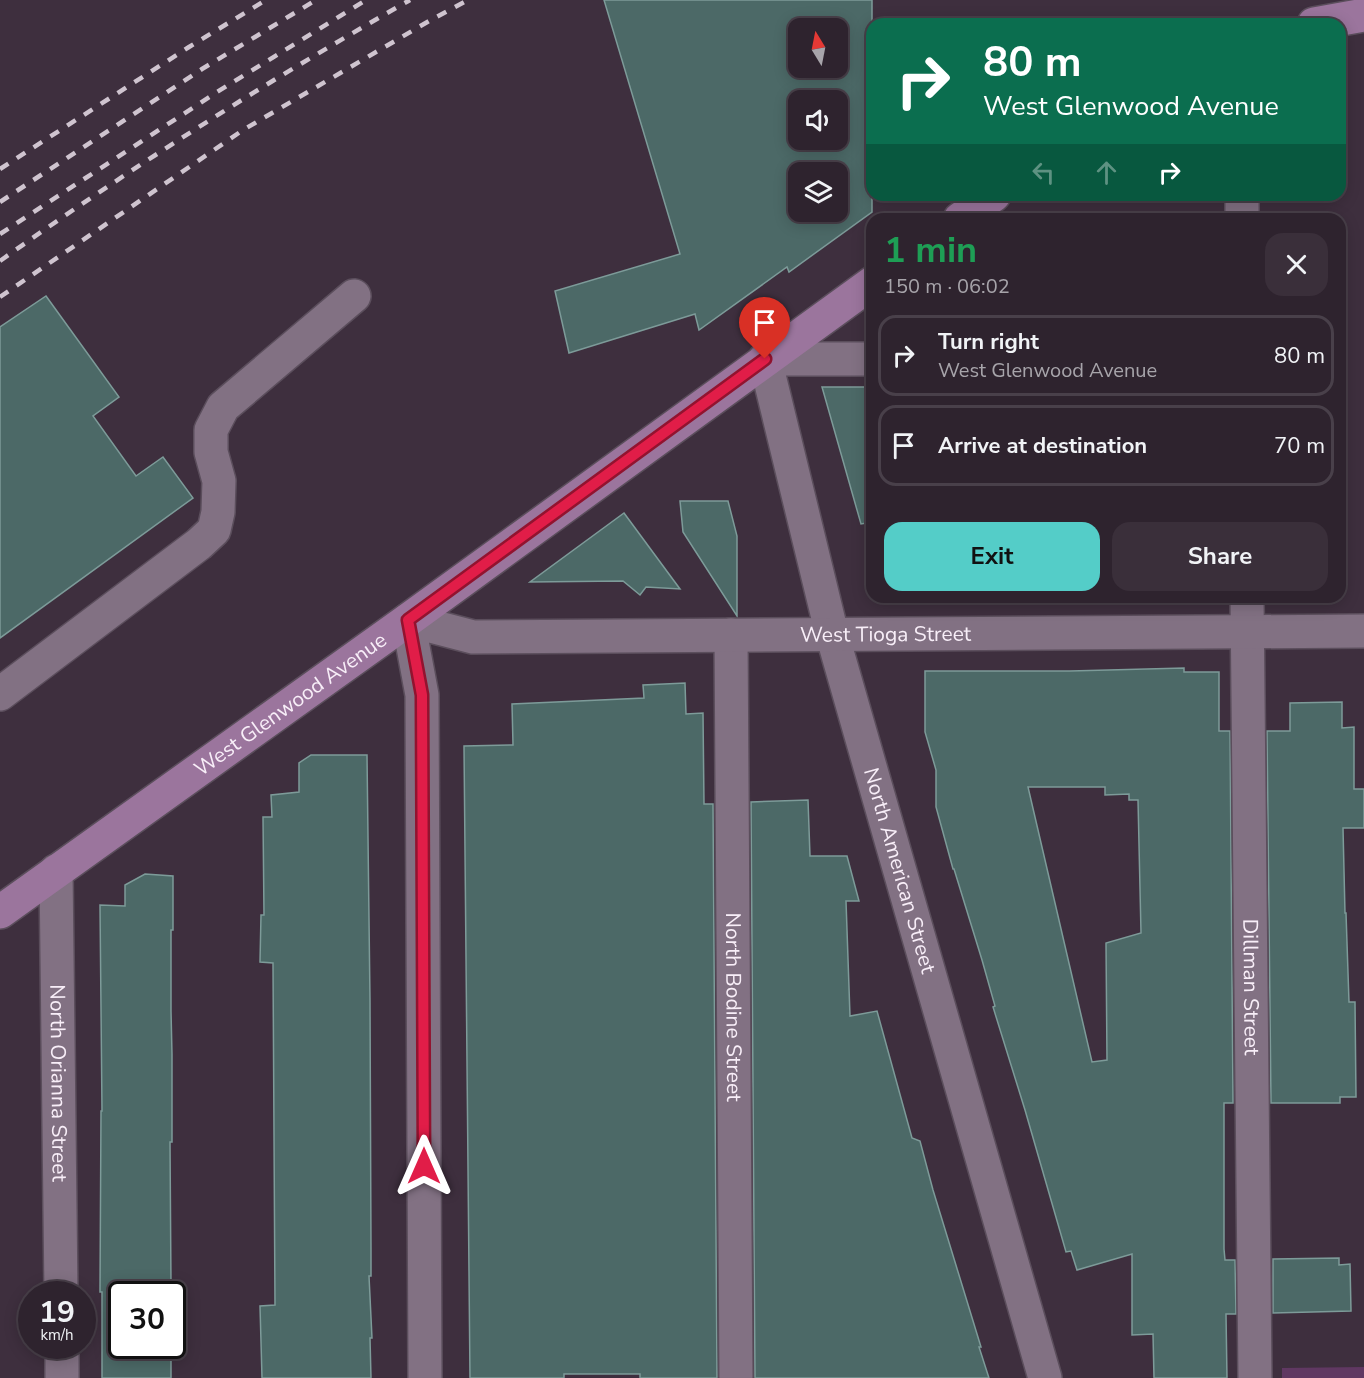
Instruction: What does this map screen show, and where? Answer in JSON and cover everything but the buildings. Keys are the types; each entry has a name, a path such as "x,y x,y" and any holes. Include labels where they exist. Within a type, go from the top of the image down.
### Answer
{"main road":[{"path":"1346,18 1364,15"},
{"path":"968,213 986,201"},
{"name":"West Glenwood Avenue","path":"0,912 408,620 866,287"}],"street":[{"path":"0,694 199,544 214,530 218,512 219,481 211,452 211,430 223,407 354,296"},
{"path":"765,359 866,359"},
{"name":"North American Street","path":"765,359 832,634 1045,1378"},
{"name":"Dillman Street","path":"1247,603 1255,1378"},
{"path":"408,620 422,695 425,1378"},
{"name":"West Tioga Street","path":"408,620 473,637 1364,631"},
{"name":"North Bodine Street","path":"731,636 736,1378"},
{"name":"North Orianna Street","path":"56,871 61,1281"},
{"path":"62,1359 62,1378"}],"shaded area":[{"path":"1364,1367 1364,1378 1282,1378 1282,1368"}],"railway":[{"path":"0,169 266,0"},
{"path":"0,202 202,69 316,0"},
{"path":"0,234 217,92 366,0"},
{"path":"0,261 202,125 305,61 410,0"},
{"path":"0,297 243,130 468,0"}],"route":[{"path":"424,1166 422,695 408,620 765,359"}]}
